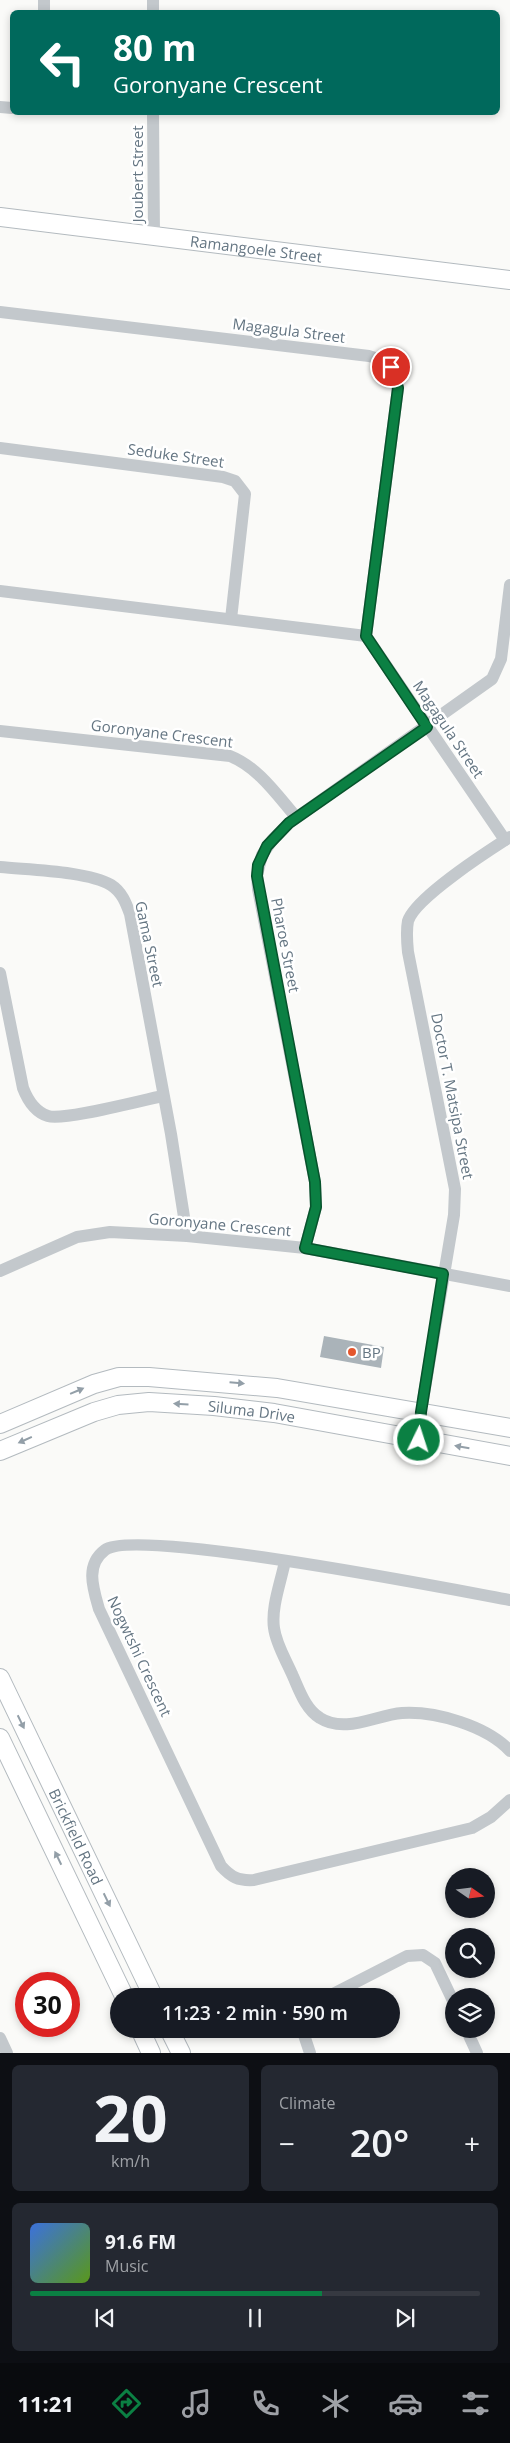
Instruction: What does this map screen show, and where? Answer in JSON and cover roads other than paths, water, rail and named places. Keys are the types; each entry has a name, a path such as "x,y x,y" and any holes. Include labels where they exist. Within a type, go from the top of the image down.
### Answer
{"street":[{"name":"Joubert Street","path":"153,115 154,235"},
{"name":"Ramangoele Street","path":"0,217 510,280"},
{"name":"Magagula Street","path":"0,312 369,356 386,362 395,373 398,388 366,636 427,727 508,838"},
{"name":"Seduke Street","path":"0,448 223,477 235,481 245,494 231,619"},
{"name":"Pharoe Street","path":"305,1248 316,1207 315,1182 257,876 258,865 267,846 296,817 486,684 494,675 501,659 510,585"},
{"path":"0,591 366,636"},
{"name":"Goronyane Crescent","path":"0,731 230,756 244,763 257,773 296,817"},
{"name":"Doctor T. Matsipa Street","path":"419,1440 421,1412 454,1216 455,1189 410,963 407,931 412,913 420,904 437,889 508,838"},
{"name":"Gama Street","path":"0,867 91,877 112,885 120,892 130,914 187,1236"},
{"path":"0,973 23,1088 27,1098 41,1112 60,1118 163,1096"},
{"name":"Goronyane Crescent","path":"0,1271 86,1234 110,1232 187,1236 305,1248 510,1286"},
{"name":"Siluma Drive","path":"0,1424 94,1384 119,1377 139,1377 244,1384 510,1428"},
{"name":"Siluma Drive","path":"0,1451 94,1412 118,1405 149,1402 240,1408 510,1456"},
{"name":"Nogwtshi Crescent","path":"510,1600 286,1561 200,1549 130,1544 116,1545 106,1549 96,1558 91,1580 99,1609 221,1866 228,1874 242,1880 254,1880 472,1828 491,1818 510,1800"},
{"path":"286,1561 276,1605 274,1628 305,1701 320,1718 340,1724 403,1713 429,1716 471,1725 489,1734 510,1751"},
{"name":"Brickfield Road","path":"0,1678 149,1988"},
{"name":"Brickfield Road","path":"0,1738 120,1988"},
{"path":"345,1988 407,1956 423,1955 435,1964 447,1988"},
{"path":"0,2038 7,2053"},
{"path":"144,2038 151,2053"},
{"path":"173,2038 180,2053"},
{"path":"305,2038 310,2053"},
{"path":"470,2038 477,2053"}],"place":[{"name":"BP","path":"352,1352"}]}
